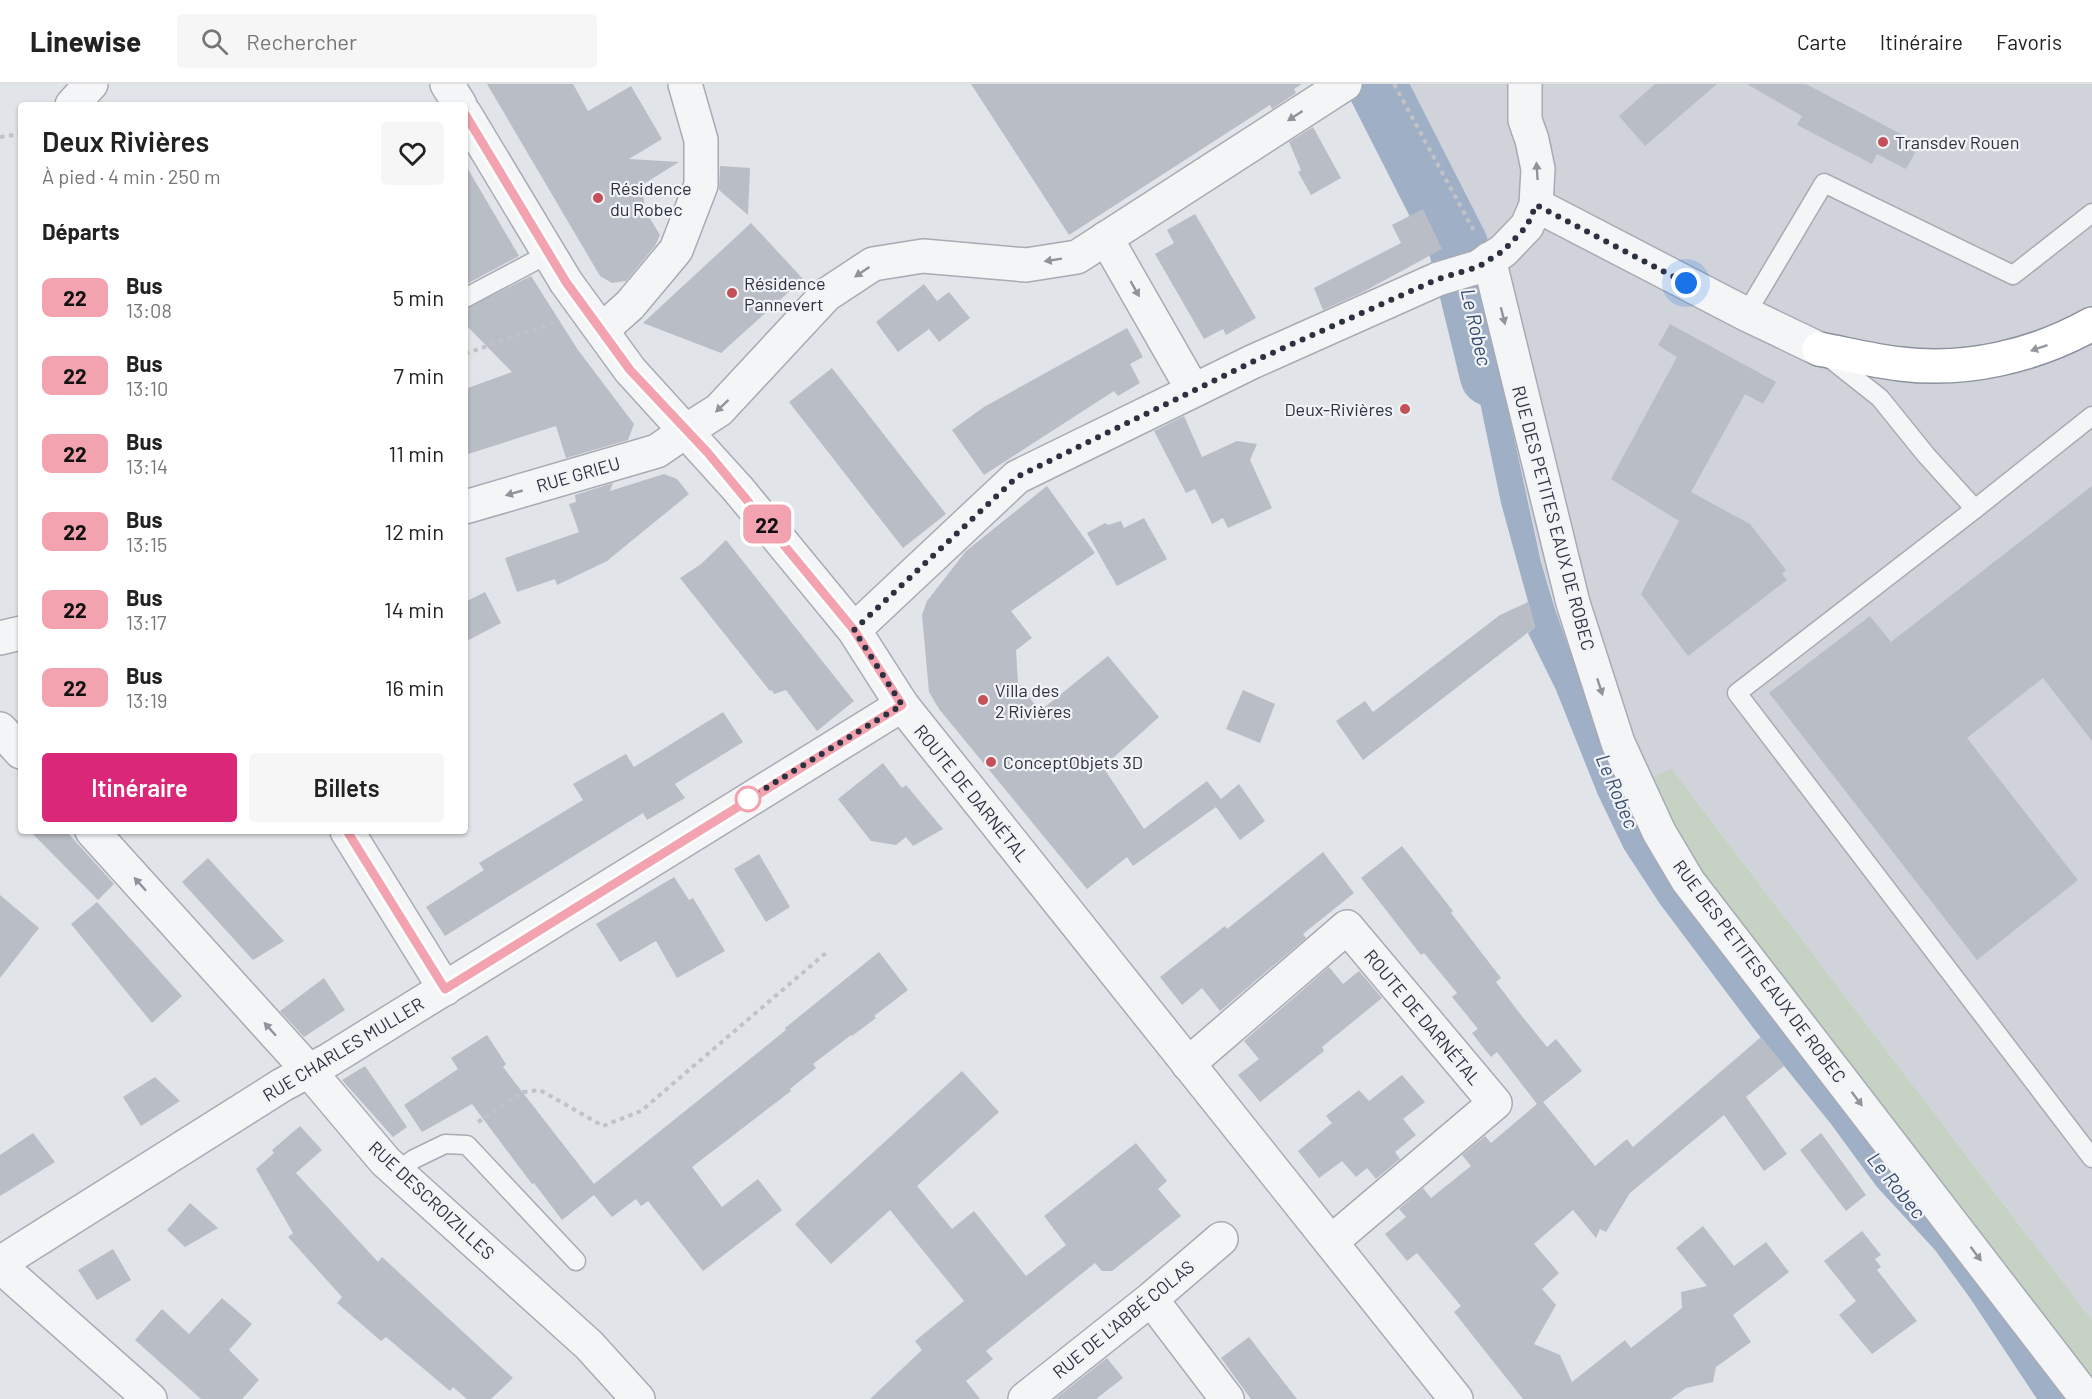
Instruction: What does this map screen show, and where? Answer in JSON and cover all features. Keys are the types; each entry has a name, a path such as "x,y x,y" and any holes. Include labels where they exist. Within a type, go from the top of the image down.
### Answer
{"highway":[{"path":"1819,349 1901,364 1944,366 1983,362 2025,352 2065,339 2092,324"}],"street":[{"path":"75,102 91,84"},
{"path":"447,84 458,102"},
{"path":"594,320 630,305 676,250 701,185 701,140 685,84"},
{"name":"RUE GRIEU","path":"468,506 657,451 720,410 826,295 873,264 923,256 1026,265 1077,256 1345,84"},
{"path":"854,630 1017,477 1193,390 1447,277 1484,263 1503,251 1527,226 1536,205 1538,170 1525,120 1506,84"},
{"path":"1525,84 1525,120"},
{"name":"ROUTE DE DARNÉTAL","path":"468,119 548,254 630,370 738,489 854,630 902,705 1456,1399"},
{"path":"1536,205 1746,314 1819,349"},
{"path":"1106,238 1193,390"},
{"name":"RUE DES PETITES EAUX DE ROBEC","path":"1484,263 1573,603 1618,743 1659,832 1688,881 2087,1399"},
{"path":"0,638 18,634"},
{"name":"RUE CHARLES MULLER","path":"0,1264 282,1085 310,1072 902,705"},
{"path":"0,729 18,749"},
{"name":"RUE DESCROIZILLES","path":"95,834 310,1072 396,1172 589,1345 638,1399"},
{"path":"349,834 445,989"},
{"name":"ROUTE DE DARNÉTAL","path":"1188,1064 1347,927 1495,1103 1331,1242"},
{"name":"RUE DE L'ABBÉ COLAS","path":"1025,1399 1151,1299 1221,1239"},
{"path":"0,1264 150,1399"},
{"path":"1151,1299 1227,1399"}],"lane":[{"path":"1746,314 1824,183 2013,275 2092,213"},
{"path":"468,296 548,254"},
{"path":"1819,349 1880,398 1926,455 1976,509"},
{"path":"2092,416 1976,509 1737,693 2092,1158"},
{"path":"396,1172 414,1159 445,1144 467,1145 576,1261"}],"path":[{"path":"1394,84 1484,263"},
{"path":"0,137 18,134"},
{"path":"468,353 594,320"},
{"path":"445,1144 523,1092 540,1090 603,1125 641,1111 827,952"}],"shaded area":[{"path":"1399,84 2092,84 2092,1320 1673,770 1621,791 1569,650 1543,567 1482,290"}],"green space":[{"path":"1672,769 2092,1320 2092,1399 2064,1399 2036,1355 1832,1088 1772,1017 1665,871 1641,832 1621,791"}],"water":[{"path":"1482,290 1541,562 1555,609 1615,778 1641,832 1665,871 1772,1017 1832,1088 2036,1355 2064,1399 2037,1399 1935,1250 1877,1187 1831,1124 1754,1029 1660,904 1624,849 1598,795 1556,690 1528,633 1535,627 1501,503 1459,302"}],"building":[{"path":"487,84 573,84 588,111 631,86 662,139 629,159 679,162 642,185 645,210 660,235 655,246 626,281 612,283 600,276"},
{"path":"971,84 1302,84 1294,89 1296,93 1272,109 1270,105 1069,235"},
{"path":"1655,84 1717,84 1645,146 1619,116"},
{"path":"1747,84 1806,84 1920,144 1906,169 1877,154 1872,164 1797,125 1802,116"},
{"path":"1313,127 1341,178 1311,195 1298,172 1301,170 1289,142"},
{"path":"720,166 750,168 748,215 719,190"},
{"path":"468,169 519,256 468,283"},
{"path":"1423,209 1442,249 1363,292 1323,310 1314,288 1401,243 1392,225"},
{"path":"1195,214 1256,318 1226,335 1223,329 1204,339 1155,254 1174,243 1167,230"},
{"name":"Résidence Pannevert","path":"751,223 803,279 721,353 643,323"},
{"path":"531,276 578,350 634,424 628,440 566,458 556,426 468,454 468,388 512,372 468,327 468,308"},
{"path":"924,284 937,301 949,292 970,318 939,342 929,329 898,352 876,322"},
{"path":"1670,324 1776,382 1763,404 1745,394 1691,492 1750,524 1786,570 1782,574 1787,580 1688,656 1641,594 1679,521 1611,479 1677,357 1658,345"},
{"path":"1127,328 1143,357 1130,364 1140,383 1118,396 1114,391 984,475 952,430 984,407"},
{"path":"832,368 946,514 903,548 789,402"},
{"path":"1184,416 1202,457 1237,441 1257,444 1250,460 1272,508 1228,528 1223,518 1212,524 1195,489 1186,493 1154,431"},
{"path":"664,474 677,479 689,494 607,561 557,585 555,579 517,592 505,558 579,532 569,504 576,502 575,495 613,483 610,491"},
{"name":"Villa des 2 Rivières","path":"1047,486 1095,553 1011,611 1032,638 1016,650 1018,683 1040,711 1108,656 1159,717 1103,767 1144,829 1207,781 1221,799 1239,784 1265,821 1240,840 1216,807 1133,866 1127,857 1087,889 939,709 929,692 922,615 927,601 966,551"},
{"path":"2092,486 2092,741 2043,678 1967,738 2078,880 1977,960 1769,693 1870,616 1891,642"},
{"path":"1144,518 1167,559 1117,586 1087,533 1105,523 1108,525 1121,521 1124,528"},
{"path":"726,540 854,701 817,731 786,690 774,694 772,690 770,691 680,578 701,564"},
{"path":"485,592 501,623 468,640 468,600"},
{"path":"1528,602 1535,627 1363,760 1336,721 1365,701 1373,712 1500,615"},
{"path":"1243,690 1275,704 1260,743 1226,729"},
{"path":"723,712 743,742 675,784 685,798 647,820 643,813 445,936 426,907 484,870 479,863 583,800 573,784 626,754 634,767"},
{"path":"883,763 902,788 906,785 943,829 913,846 906,837 896,845 871,841 838,799"},
{"path":"33,834 69,834 114,884 98,900"},
{"path":"1402,846 1453,911 1451,913 1501,978 1496,982 1521,1015 1547,1047 1556,1039 1582,1071 1543,1102 1595,1166 1627,1139 1633,1147 1761,1037 1784,1066 1746,1097 1787,1154 1764,1171 1724,1115 1630,1193 1606,1232 1600,1229 1596,1238 1573,1210 1534,1244 1559,1273 1542,1289 1556,1305 1534,1344 1560,1355 1572,1382 1625,1340 1631,1348 1682,1308 1681,1292 1707,1286 1676,1248 1703,1226 1734,1266 1766,1242 1789,1272 1733,1315 1751,1342 1716,1367 1713,1382 1686,1388 1671,1399 1523,1399 1454,1312 1461,1306 1417,1253 1407,1261 1385,1234 1406,1217 1399,1209 1423,1188 1431,1198 1471,1166 1462,1155 1485,1136 1491,1143 1537,1104 1497,1052 1491,1057 1482,1046 1472,1033 1478,1029 1452,997 1457,993 1424,953 1421,955 1361,878"},
{"path":"1323,852 1354,893 1303,934 1306,938 1220,1011 1202,988 1182,1005 1160,977 1225,926 1227,929"},
{"path":"759,854 790,907 766,922 734,869"},
{"path":"208,858 284,941 253,960 182,882"},
{"path":"674,877 689,900 693,898 725,951 677,978 656,941 620,962 596,924"},
{"path":"0,895 39,928 0,978"},
{"path":"97,902 182,996 152,1023 71,924"},
{"path":"879,952 908,990 874,1016 876,1018 813,1064 816,1068 790,1089 791,1091 692,1167 722,1207 758,1179 782,1210 703,1271 648,1201 641,1206 636,1199 612,1217 594,1195 562,1220 472,1104 422,1132 404,1105 458,1069 451,1058 487,1035 506,1064 503,1067 594,1184"},
{"path":"1329,967 1343,984 1359,971 1382,998 1322,1047 1324,1051 1260,1102 1238,1075 1259,1059 1244,1041"},
{"path":"324,978 345,1010 304,1037 280,1011"},
{"path":"365,1066 407,1127 393,1137 342,1080"},
{"path":"962,1071 999,1112 917,1186 952,1229 974,1211 1026,1276 1066,1245 1044,1216 1136,1143 1167,1181 1158,1189 1181,1216 1112,1271 1102,1271 1095,1263 986,1351 993,1359 966,1381 980,1399 870,1399 922,1350 915,1341 964,1301 890,1210 831,1264 795,1224"},
{"path":"1402,1075 1425,1102 1403,1119 1416,1135 1395,1152 1400,1159 1376,1179 1367,1168 1356,1177 1342,1161 1319,1178 1298,1151 1332,1123 1326,1116 1359,1090 1369,1101"},
{"path":"155,1077 180,1101 141,1126 123,1097"},
{"path":"300,1126 322,1150 296,1173 378,1262 382,1257 513,1378 491,1399 467,1399 453,1387 450,1391 386,1337 381,1341 337,1303 342,1297 288,1237 293,1233 256,1169 274,1153 272,1150"},
{"path":"33,1133 55,1162 0,1196 0,1155"},
{"path":"1821,1133 1866,1195 1846,1211 1800,1150"},
{"path":"190,1203 218,1228 185,1247 167,1230"},
{"path":"1862,1231 1881,1255 1875,1259 1881,1267 1877,1270 1917,1321 1872,1354 1839,1315 1856,1301 1824,1261"},
{"path":"113,1249 131,1280 97,1300 78,1270"},
{"path":"222,1298 252,1324 229,1350 259,1380 242,1399 201,1399 135,1340 162,1309 189,1334"},
{"path":"1249,1337 1297,1399 1251,1399 1221,1358"},
{"path":"1107,1358 1123,1378 1096,1399 1055,1399"}],"waterway":[{"name":"Le Robec","path":"1376,84 1458,245 1490,376"}],"bus line":[{"name":"22","path":"349,834 445,989 902,705 854,630 708,453 630,370 566,282 468,119"}],"place":[{"name":"Transdev Rouen","path":"1883,142"},
{"name":"Résidence du Robec","path":"598,198"},
{"name":"Résidence Pannevert","path":"732,293"},
{"name":"Deux-Rivières","path":"1405,409"},
{"name":"Villa des 2 Rivières","path":"983,700"},
{"name":"ConceptObjets 3D","path":"991,762"}],"route":[{"path":"748,799 902,705 854,630 1017,477 1252,362 1438,279 1478,267 1503,251 1527,226 1536,205 1686,283"}]}
